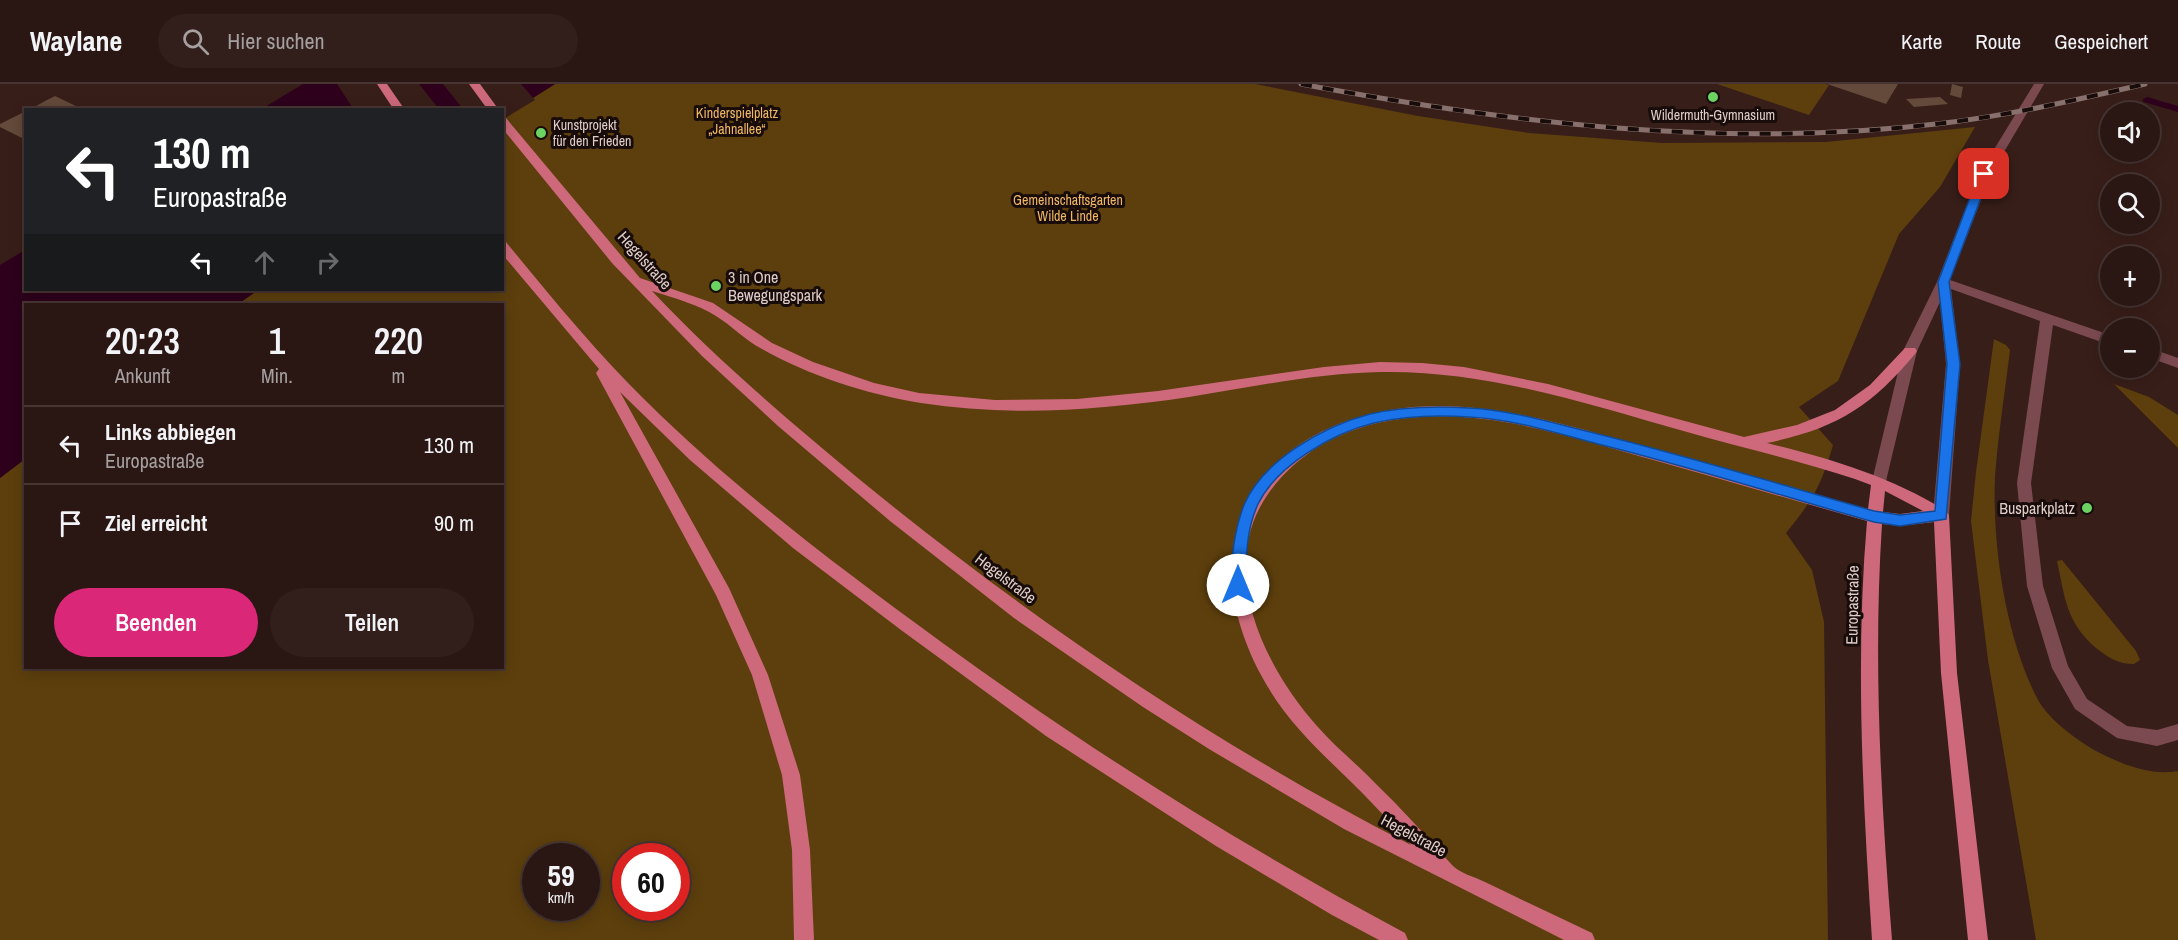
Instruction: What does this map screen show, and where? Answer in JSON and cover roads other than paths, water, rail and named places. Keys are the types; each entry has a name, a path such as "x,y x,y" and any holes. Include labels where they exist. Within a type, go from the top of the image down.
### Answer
{"main road":[{"path":"382,84 399,108"},
{"path":"474,84 492,108"},
{"name":"Hegelstraße","path":"504,122 635,280 763,405 882,507 997,596 1123,685 1257,770 1351,824 1452,877 1585,940"},
{"path":"504,247 591,352 662,426 774,523 854,588 1053,731 1304,890 1398,940"},
{"path":"635,280 716,310 764,345 798,361 873,387 939,400 1006,405 1067,405 1158,396 1318,371 1415,367 1469,373 1527,385 1743,442 1879,481 1902,490 1941,515"},
{"path":"1743,442 1816,426 1844,412 1868,397 1911,351"},
{"path":"591,352 723,593 760,675 791,775 801,850 804,940"},
{"path":"1452,877 1349,768 1319,741 1266,671 1243,620 1238,573 1243,528 1251,504 1264,483 1286,462 1316,441 1370,419 1398,414 1470,412 1531,422 1580,434 1874,517 1900,520 1941,515"},
{"name":"Europastraße","path":"1879,481 1874,517 1871,614 1872,775 1882,940"},
{"name":"Europastraße","path":"1941,515 1949,673 1978,940"}],"street":[{"name":"Europastraße","path":"1879,481 1911,351 1943,282 1984,174 2039,84"},
{"name":"Europastraße","path":"1941,515 1953,364 1943,282"},
{"path":"1943,282 2100,337"},
{"path":"2047,318 2024,483 2035,586 2060,668 2082,704 2123,733 2157,738 2178,732"},
{"path":"2160,357 2178,363"}],"waterway":[{"path":"2147,100 2178,109"}],"railway":[{"path":"1301,84 1458,110 1538,120 1697,133 1776,134 1856,131 1963,121 2041,107 2145,84"}],"place":[{"name":"Wildermuth-Gymnasium","path":"1713,97"},
{"name":"Kunstprojekt für den Frieden","path":"541,133"},
{"name":"3 in One Bewegungspark","path":"716,286"},
{"name":"Busparkplatz","path":"2087,508"}],"park label":[{"name":"Kinderspielplatz „Jahnallee“","path":"737,122"},
{"name":"Gemeinschaftsgarten Wilde Linde","path":"1068,208"}]}
